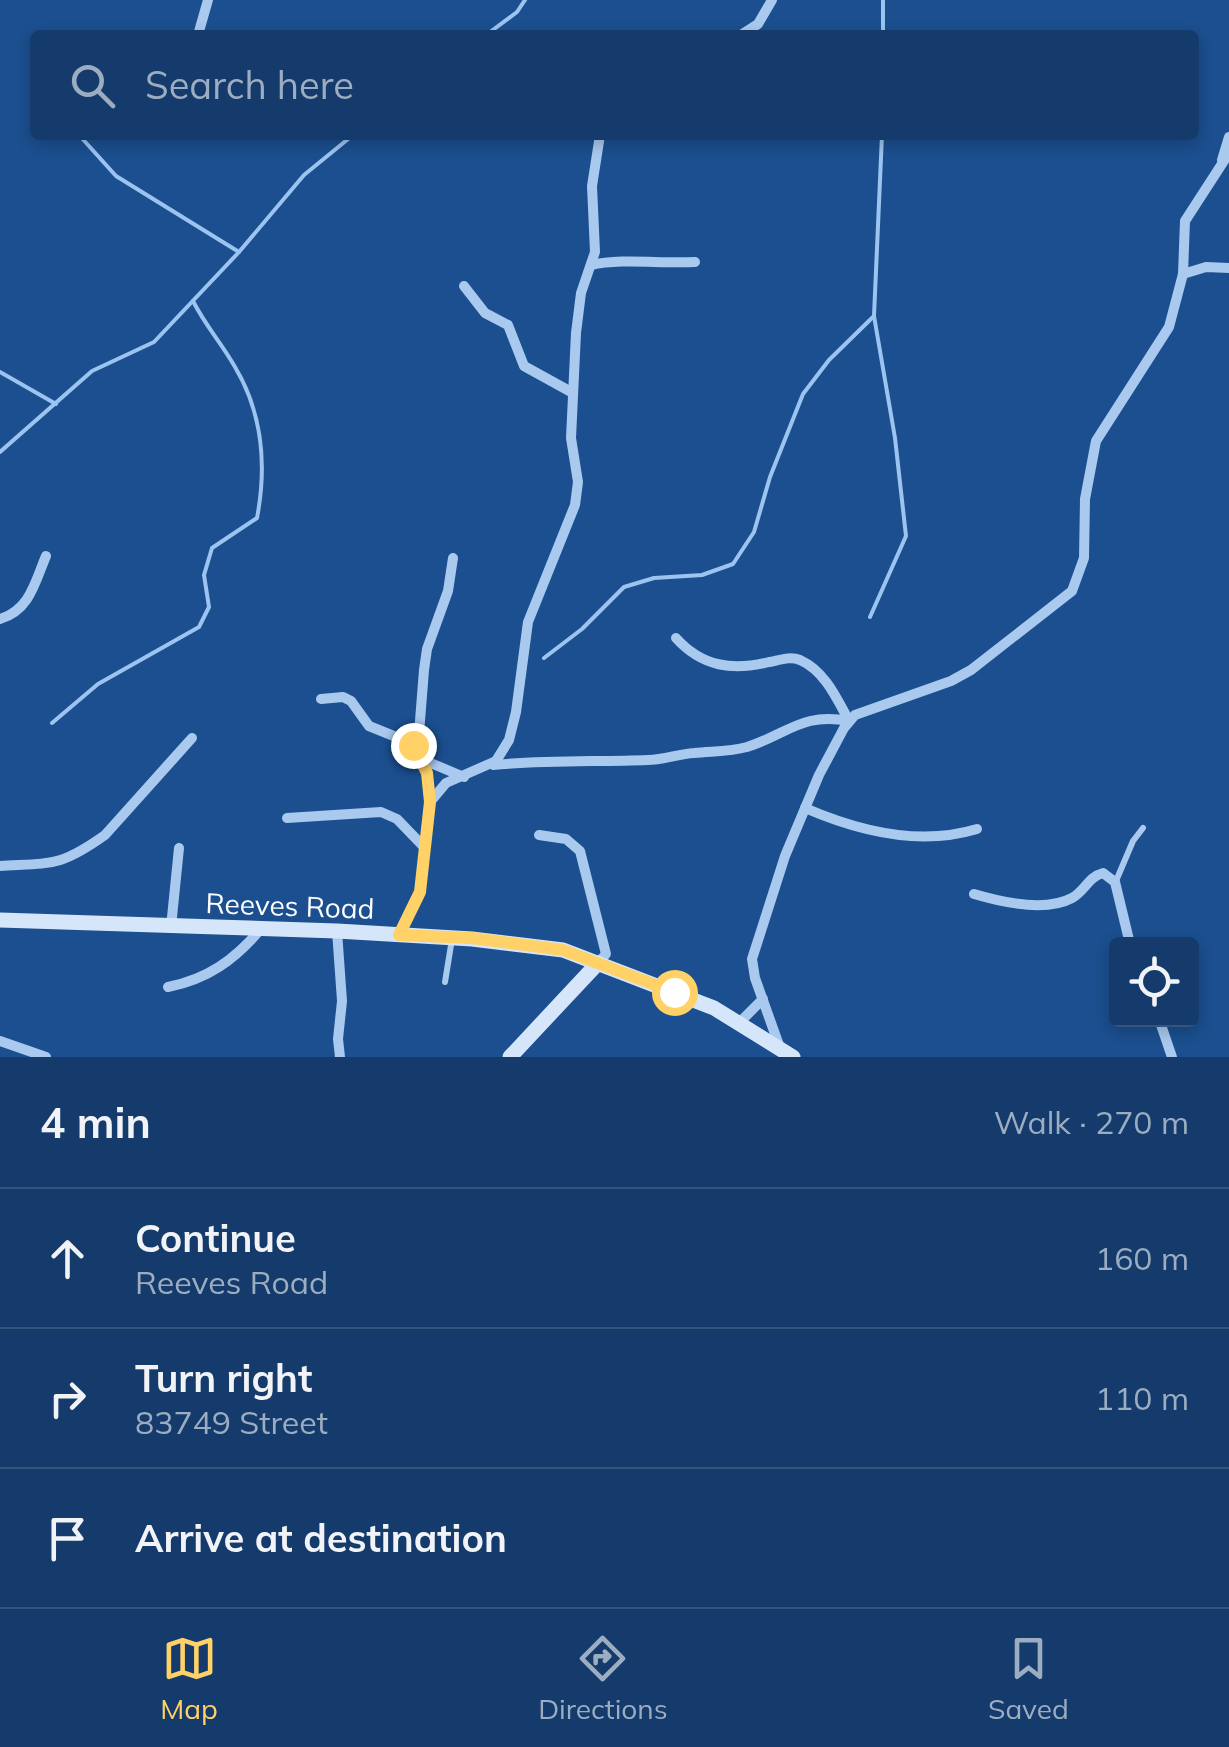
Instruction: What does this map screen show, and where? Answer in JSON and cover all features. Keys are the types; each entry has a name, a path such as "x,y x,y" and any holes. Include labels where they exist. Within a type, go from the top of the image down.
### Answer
{"street":[{"path":"199,30 208,0"},
{"path":"749,30 758,24 772,0"},
{"path":"1220,165 1229,137"},
{"path":"489,766 503,752 514,729 528,622 578,493 572,438 578,306 596,240 592,186 599,140"},
{"path":"787,1053 752,967 755,944 805,808 849,720 864,710 951,681 971,670 1072,592 1084,558 1085,499 1096,441 1162,339 1176,310 1183,274 1185,221 1229,153"},
{"path":"591,264 695,262"},
{"path":"1183,274 1206,266 1228,268"},
{"path":"464,286 484,313 512,331 524,366 573,393"},
{"path":"0,619 11,616 24,604 46,556"},
{"path":"399,935 420,892 430,802 420,755 426,654 445,603 453,558"},
{"path":"676,638 696,657 724,666 739,668 788,658 803,661 834,692 849,720"},
{"path":"322,699 343,697 351,701 370,726 406,741 420,755 465,777"},
{"path":"430,802 446,784 489,766 650,760 718,753 751,746 816,718 849,720"},
{"path":"0,866 64,861 95,842 192,738"},
{"path":"805,808 854,828 928,836 951,836 978,829"},
{"path":"287,818 381,812 397,819 424,847"},
{"path":"510,1057 602,958 580,851 566,839 539,835"},
{"path":"171,926 179,848"},
{"path":"974,894 1047,905 1074,898 1100,873 1115,882 1128,937"},
{"name":"Reeves Road","path":"0,920 337,931 546,947 602,958 714,1008 787,1053"},
{"path":"168,987 226,964 260,930"},
{"path":"337,931 342,982 340,1057"},
{"path":"740,1022 763,999"},
{"path":"1161,1027 1172,1057"},
{"path":"0,1041 46,1057"}],"lane":[{"path":"1115,882 1142,828"},
{"path":"445,982 452,938"}],"waterway":[{"path":"493,30 517,12 525,0"},
{"path":"883,0 883,30"},
{"path":"84,140 116,176 239,252"},
{"path":"0,452 92,371 154,342 239,252 304,175 347,140"},
{"path":"870,617 906,536 895,438 874,316 882,140"},
{"path":"52,723 98,684 199,627 209,607 204,575 212,548 257,518 262,459 252,403 235,367 193,301"},
{"path":"544,658 582,629 624,587 654,578 702,575 733,564 754,532 770,477 803,394 829,360 874,316"},
{"path":"0,372 56,404"}],"route":[{"path":"413,745 427,773 430,802 420,892 399,935 472,938 563,950 674,992"}]}
